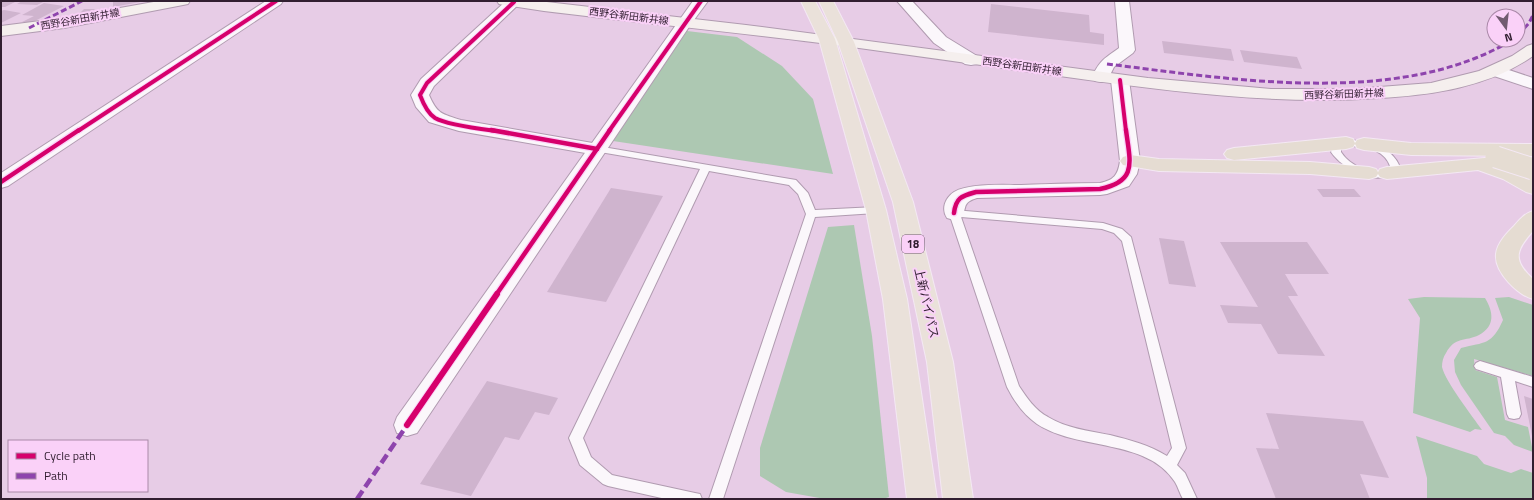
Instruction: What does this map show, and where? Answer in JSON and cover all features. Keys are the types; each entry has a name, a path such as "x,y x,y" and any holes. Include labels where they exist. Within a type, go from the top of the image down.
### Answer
{"highway":[{"name":"上新バイパス","path":"808,1 836,40 903,202 922,278 940,362 958,499"},
{"name":"上新バイパス","path":"826,1 876,210 895,299 922,499"},
{"path":"1129,156 1192,158 1355,144 1496,157 1533,169"},
{"path":"1411,149 1533,150"},
{"path":"1129,156 1159,165 1310,168 1378,173 1533,160"},
{"path":"1447,167 1484,167 1500,170 1514,176 1533,188"},
{"path":"1533,218 1508,248 1506,260 1522,283 1533,291"}],"main road":[{"name":"西野谷新田新井線","path":"5,32 64,23 183,1"},
{"name":"西野谷新田新井線","path":"509,2 836,40 1120,80 1263,94 1342,96 1400,92 1439,86 1497,71 1533,50"}],"street":[{"path":"1,182 276,1"},
{"path":"407,425 701,1"},
{"path":"904,1 940,40 971,60"},
{"path":"1101,77 1107,64 1127,50 1122,1"},
{"path":"509,2 427,83 420,95 425,107 435,118 459,125 597,149"},
{"path":"1497,71 1533,84"},
{"path":"954,214 955,204 962,196 976,192 1100,189 1114,186 1123,181 1128,174 1129,156 1120,80"}],"lane":[{"path":"1355,144 1383,151 1390,156 1396,167 1393,171 1378,173 1350,167 1338,157 1336,152 1337,148 1355,144"},
{"path":"597,149 792,182 803,193 811,214 716,499"},
{"path":"695,499 608,480 585,461 576,438 706,168"},
{"path":"811,214 876,210"},
{"path":"1170,464 1180,448 1127,240 1118,231 1103,226 954,214 1013,387 1027,408 1047,423 1071,433 1146,450 1170,464 1186,486 1190,499"},
{"path":"1480,366 1533,382"},
{"path":"1507,374 1514,414"}],"green space":[{"path":"687,31 737,37 782,66 813,99 833,174 613,141"},
{"path":"854,225 872,336 889,497 883,499 825,499 786,492 760,476 760,448 828,227"},
{"path":"1424,297 1485,298 1488,303 1491,318 1488,327 1479,335 1453,344 1444,356 1442,365 1448,381 1482,430 1475,429 1470,432 1413,413 1420,318 1408,299"},
{"path":"1509,297 1533,305 1533,376 1474,359 1475,370 1497,377 1505,420 1528,427 1533,452 1514,445 1505,436 1494,433 1461,385 1455,372 1454,360 1461,348 1487,341 1499,328 1503,320 1495,298"},
{"path":"1416,436 1477,456 1484,464 1511,473 1521,469 1533,473 1533,499 1427,499 1427,478"}],"building":[{"path":"1,1 15,2 5,7 1,7"},
{"path":"22,1 43,2 37,5 17,4"},
{"path":"113,1 140,1 140,2 113,7"},
{"path":"44,3 64,6 31,23 22,22 34,16 22,15"},
{"path":"991,4 1089,15 1090,32 1104,34 1104,45 988,32"},
{"path":"84,9 95,9 87,16 76,17"},
{"path":"4,10 21,13 1,23 1,11"},
{"path":"1162,41 1231,49 1234,61 1164,53"},
{"path":"1240,50 1297,57 1302,69 1244,62"},
{"path":"611,188 663,196 606,302 547,292"},
{"path":"1317,189 1354,189 1361,197 1323,197"},
{"path":"1159,238 1184,241 1196,287 1169,284"},
{"path":"1220,242 1307,242 1329,274 1285,274 1298,296 1288,296 1325,356 1278,354 1261,324 1228,323 1220,305 1258,307"},
{"path":"487,381 558,398 549,415 535,412 519,440 505,437 471,496 420,484"},
{"path":"1524,396 1533,399 1533,436 1532,436"},
{"path":"1266,413 1363,421 1389,478 1360,474 1370,499 1276,499 1256,448 1279,449"}],"marked path":[{"path":"29,28 82,1"},
{"path":"1526,26 1533,15"},
{"path":"1107,64 1224,78 1301,83 1340,83 1379,80 1443,69 1478,58 1499,48"},
{"path":"357,499 407,425"}],"cycle path":[{"path":"1,182 276,1"},
{"path":"407,425 701,1"},
{"path":"514,2 427,83 420,95 425,107 435,118 459,125 597,149"},
{"path":"954,213 955,203 962,196 976,192 1100,189 1122,182 1127,174 1130,161 1120,80"}]}
